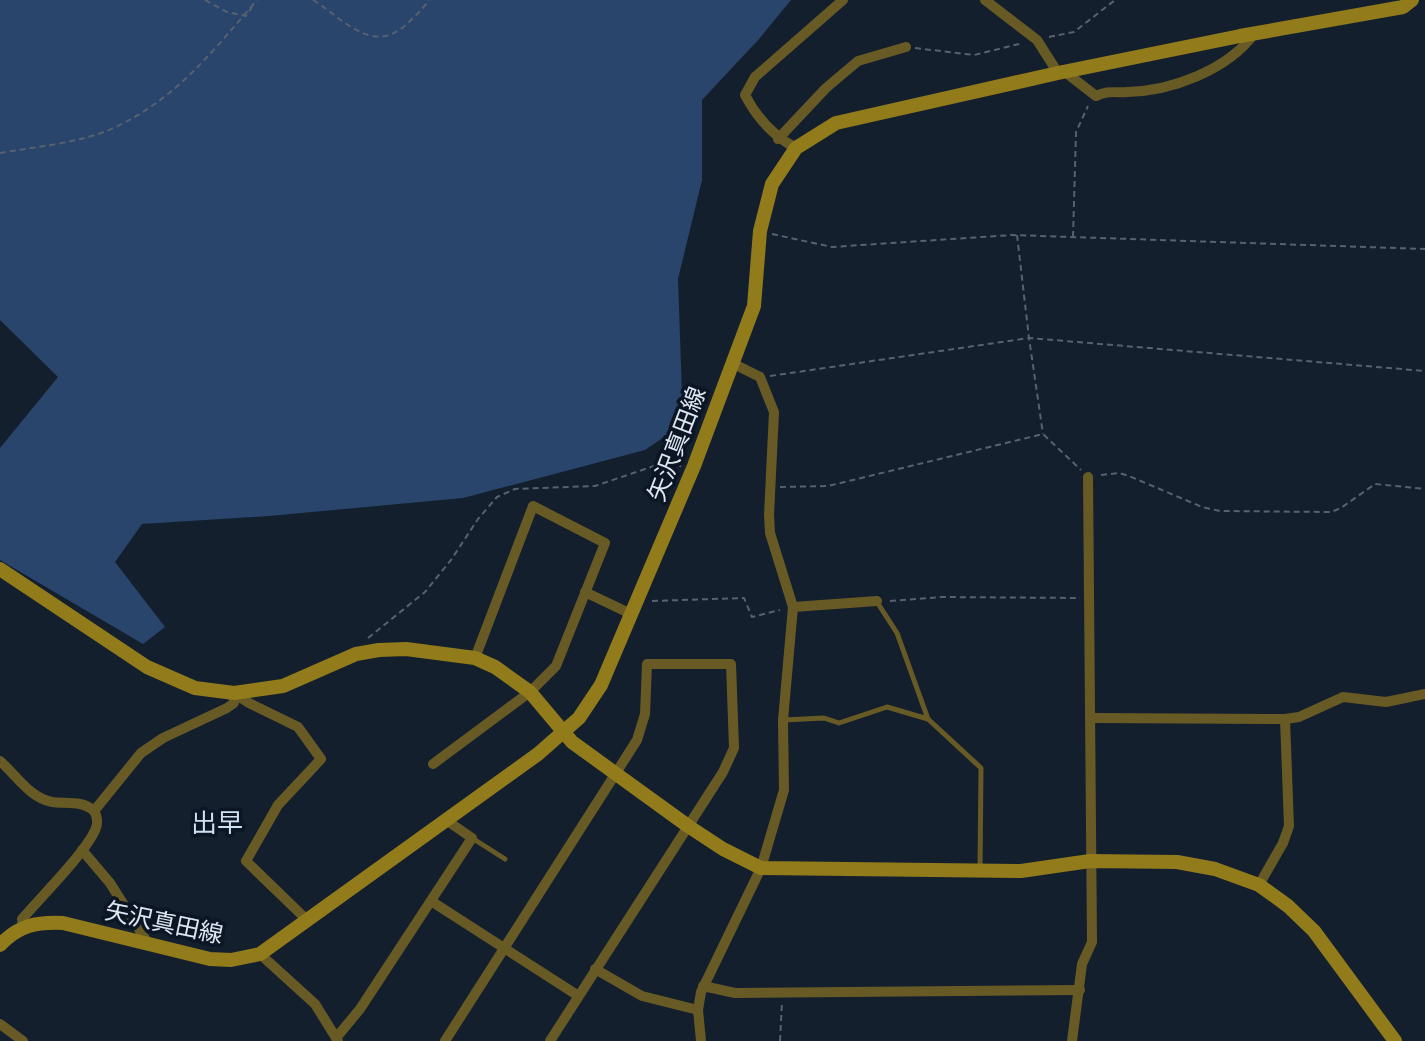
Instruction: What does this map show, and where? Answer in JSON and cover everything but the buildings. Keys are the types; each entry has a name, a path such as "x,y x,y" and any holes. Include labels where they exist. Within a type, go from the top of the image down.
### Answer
{"main road":[{"name":"矢沢真田線","path":"23,926 39,922 63,923 210,959 231,960 260,954 538,754 579,718 601,685 694,466 754,306 760,231 772,184 796,148 836,123 1061,72 1403,7 1412,0"},
{"path":"0,569 147,667 195,688 234,693 283,686 356,654 406,649 475,658 495,667 530,692 562,733 616,774 723,849 761,868 1021,871 1090,861 1177,862 1215,869 1259,885 1288,906 1314,931 1395,1041"},
{"path":"0,945 23,926"}],"street":[{"path":"796,148 778,139 753,110 745,95 755,77 843,0"},
{"path":"985,0 1037,40 1061,72 1096,96 1164,86 1191,78 1243,48 1254,34"},
{"path":"778,139 826,88 858,61 906,47"},
{"path":"701,1041 698,1010 703,986 761,868 784,790 783,720 793,607 770,533 774,412 760,377 732,363"},
{"path":"1072,1041 1082,964 1092,942 1088,477"},
{"path":"433,764 530,692 556,666 605,543 533,506 475,658"},
{"path":"585,592 634,608"},
{"path":"793,607 877,601"},
{"path":"445,1041 637,740 645,714 647,664 731,664 734,748 723,772 550,1041"},
{"path":"94,811 141,753 163,738 227,708 234,703 234,693"},
{"path":"234,693 298,727 321,759 278,805 246,861 307,920"},
{"path":"1090,718 1285,719 1299,717 1343,697 1386,702 1425,694"},
{"path":"1259,885 1289,826 1285,719"},
{"path":"0,761 34,794 53,802 78,803 94,811 97,819 96,829 82,850 22,919 23,926"},
{"path":"260,954 315,1004 337,1040 472,838 446,820"},
{"path":"82,850 110,883 149,945"},
{"path":"431,901 577,995"},
{"path":"595,969 642,996 698,1010"},
{"path":"703,986 735,993 1080,990"},
{"path":"0,1024 23,1041"}],"lane":[{"path":"877,601 897,633 928,719"},
{"path":"783,720 824,718 839,723 887,707 928,719 981,768 980,870"},
{"path":"472,838 505,859"}],"path":[{"path":"205,0 227,12 246,16 257,0"},
{"path":"0,153 106,131 139,114 191,76 257,0"},
{"path":"313,0 363,35 376,38 398,32 424,9 429,0"},
{"path":"906,47 974,55 1074,32 1115,0"},
{"path":"1073,237 1076,132 1079,120 1096,96"},
{"path":"760,231 832,247 1017,235 1425,249"},
{"path":"1017,235 1044,435"},
{"path":"760,377 1029,338 1425,371"},
{"path":"356,654 359,646 425,592 497,497 515,489 595,486 654,466 694,466"},
{"path":"877,601 942,597 1089,598"},
{"path":"634,608 744,598 752,617 793,607"},
{"path":"780,1041 783,992"}],"shaded area":[{"path":"0,0 791,0 702,100 702,180 678,279 683,424 645,450 463,498 142,524 115,562 165,627 143,644 0,560 0,448 58,377 0,320"}],"district":[{"name":"出早","path":"217,823"}]}
